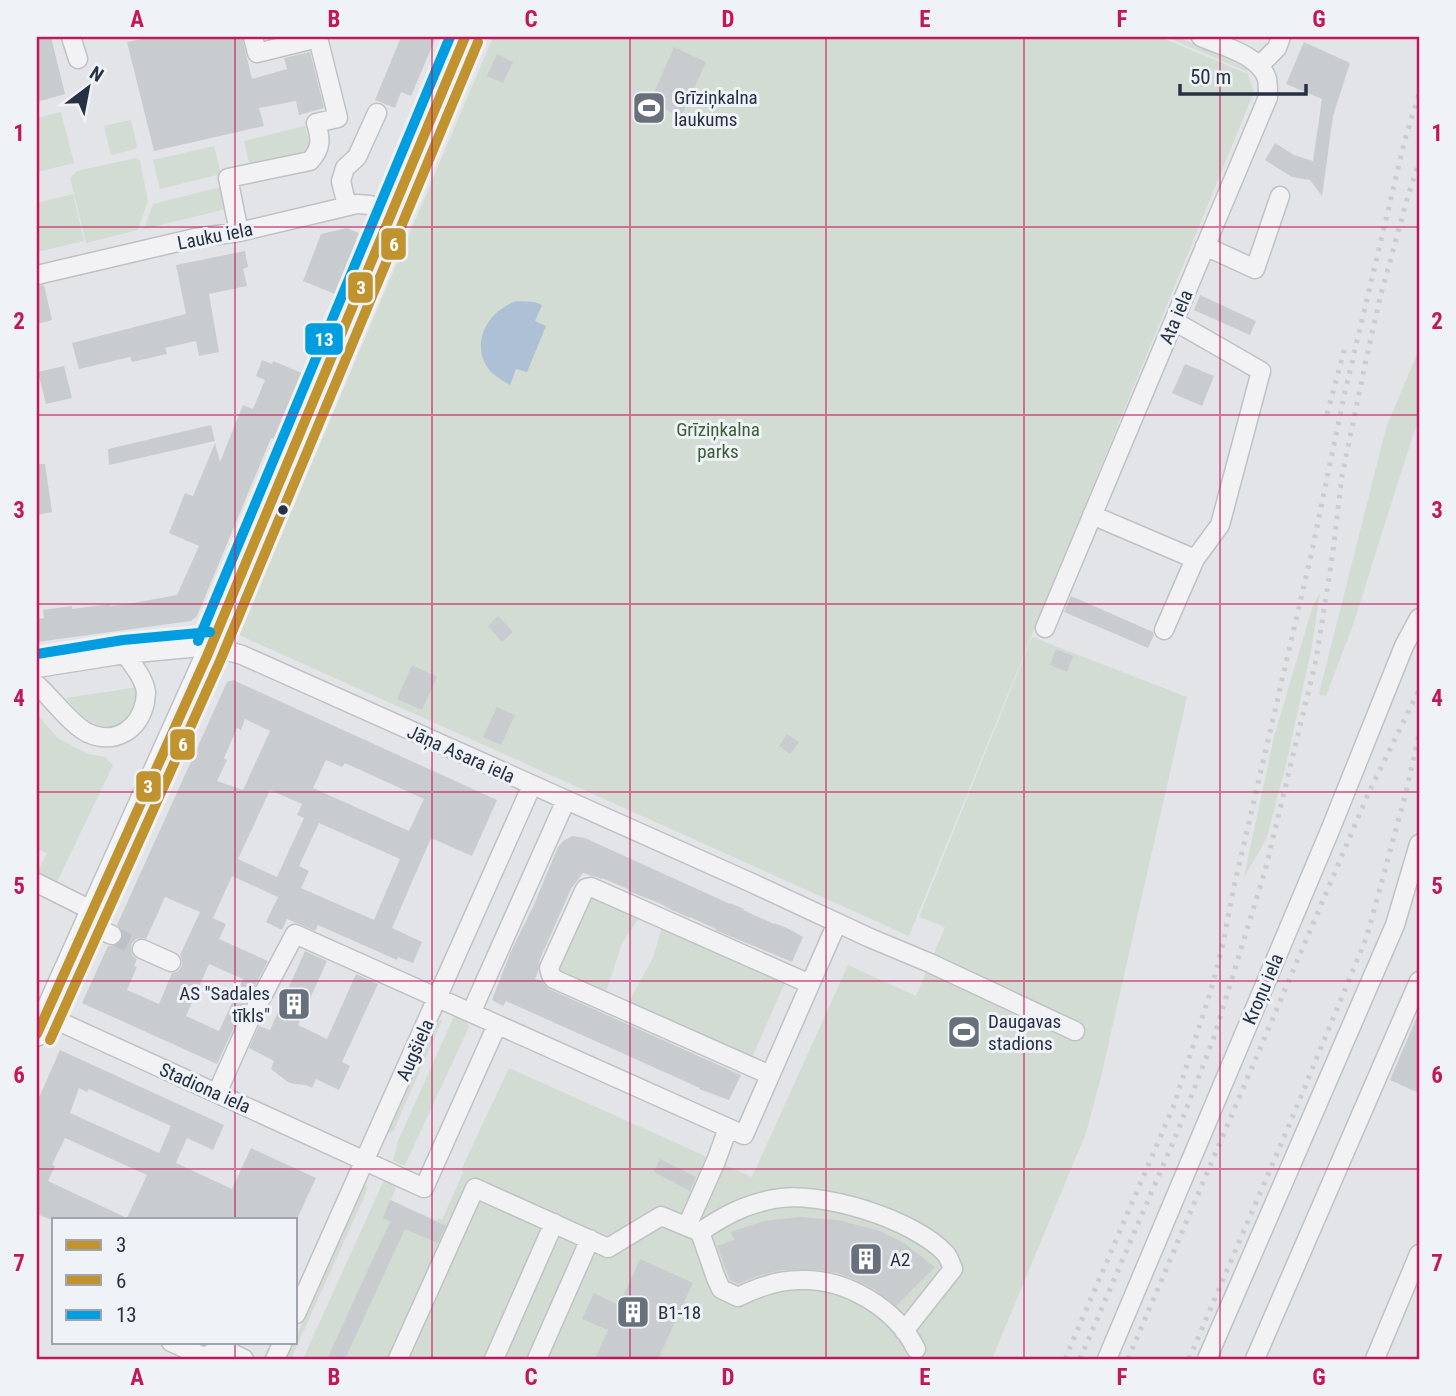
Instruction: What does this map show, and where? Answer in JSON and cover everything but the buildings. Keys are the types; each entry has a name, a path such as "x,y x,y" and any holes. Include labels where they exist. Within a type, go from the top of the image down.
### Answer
{"main road":[{"path":"41,1025 211,646 465,37"}],"street":[{"path":"74,37 78,59"},
{"path":"239,232 228,178 310,161 320,146 316,123 338,118 317,38 257,53 253,37"},
{"path":"1201,37 1260,65 1277,48 1281,37"},
{"name":"Ata iela","path":"1045,628 1268,97 1267,80 1260,65"},
{"path":"347,206 341,181 345,168 357,157 377,113"},
{"path":"1205,246 1255,269 1280,196"},
{"name":"Lauku iela","path":"37,275 347,206 365,204 392,214"},
{"path":"1164,630 1195,559 1220,525 1261,371 1174,321"},
{"path":"1092,515 1195,559"},
{"name":"Kroņu iela","path":"1107,1359 1326,841 1404,646 1419,618"},
{"name":"Jāņa Asara iela","path":"37,668 125,654 211,646 242,655 930,963 1075,1031"},
{"path":"37,685 86,732 102,737 117,736 131,729 142,713 146,693 141,677 125,654"},
{"name":"Augšiela","path":"298,1310 532,785"},
{"path":"471,1013 566,800"},
{"path":"1207,1359 1395,925 1419,844"},
{"path":"37,883 112,935"},
{"path":"770,1075 554,979 549,968 584,891 591,887 810,984"},
{"path":"217,1093 250,1019 295,934 744,1135 837,923"},
{"path":"142,949 172,962"},
{"path":"1255,1359 1419,981"},
{"name":"Stadiona iela","path":"41,1025 217,1093 424,1188 497,1025"},
{"path":"728,1128 694,1229 721,1289 738,1297 769,1284 804,1279 849,1289 888,1312 916,1349"},
{"path":"398,1359 475,1188 608,1248 661,1216 694,1229 738,1209 776,1198 806,1197 847,1204 901,1224 932,1242 948,1256 953,1269 904,1331"},
{"path":"494,1359 554,1223"},
{"path":"537,1359 590,1239"},
{"path":"1375,1359 1419,1254"},
{"path":"175,1344 204,1357 223,1345 244,1359"}],"green space":[{"name":"Grīziņkalna parks","path":"493,37 1160,37 1248,74 1254,92 909,936 239,635"},
{"path":"1167,37 1178,37 1246,68 1248,72"},
{"path":"61,112 74,163 37,172 37,118"},
{"path":"131,120 137,146 135,149 111,155 104,126"},
{"path":"305,126 313,154 250,167 244,141"},
{"path":"214,146 221,174 160,189 153,160"},
{"path":"136,158 140,161 148,201 138,230 86,243 70,178 77,171"},
{"path":"225,186 230,208 144,229 153,204"},
{"path":"73,194 84,241 37,252 37,203"},
{"path":"1419,349 1419,419 1354,622 1326,696 1319,694 1386,428"},
{"path":"1320,593 1311,651 1266,840 1244,877 1274,737 1313,605"},
{"name":"Daugavas stadions","path":"1032,637 1187,697 1086,1133 992,1359 303,1359 384,1180 395,1183 391,1200 437,1221 438,1218 442,1220 463,1172 461,1170 509,1068 752,1177 848,965 916,996 945,927 919,917"},
{"path":"139,687 139,697 132,715 116,726 94,723 66,698"},
{"path":"37,715 59,739 88,754 105,757 113,765 56,884 37,873 47,853 37,849"},
{"path":"589,895 641,915 622,943 605,995 559,975 556,967"},
{"path":"663,924 787,978 750,1062 626,1007 653,958"},
{"path":"454,1016 461,1018 469,1027 405,1165 402,1165 393,1161 398,1141"},
{"path":"443,1018 393,1132 388,1133 434,1026"},
{"path":"364,1184 368,1187 365,1195 298,1343 298,1332"},
{"path":"292,1344 298,1344 291,1359 286,1359"}],"water":[{"path":"517,301 542,305 535,321 546,326 527,372 516,369 510,385 491,372 484,362 481,340 484,330 497,312"}],"tunnel":[{"path":"112,935 142,949"}],"railway":[{"path":"1065,1359 1174,1105 1211,990 1312,551 1344,396 1405,139 1419,94"},
{"path":"1080,1359 1177,1133 1213,1040 1265,871 1316,660 1342,476 1366,360 1380,298 1419,162"},
{"path":"1327,414 1346,344"},
{"path":"1128,1359 1369,792 1419,690"},
{"path":"1189,1359 1367,936 1419,735"}],"transit line":[{"name":"13","path":"198,641 450,37"},
{"name":"3","path":"37,1034 207,656 465,37"},
{"name":"6","path":"50,1040 220,661 478,42"},
{"name":"13","path":"37,654 123,640 210,632"}],"place":[{"name":"Grīziņkalna laukums","path":"649,108"},
{"name":"AS \"Sadales tīkls\"","path":"294,1004"},
{"name":"Daugavas stadions","path":"964,1032"},
{"name":"A2","path":"866,1259"},
{"name":"B1-18","path":"633,1312"}]}
